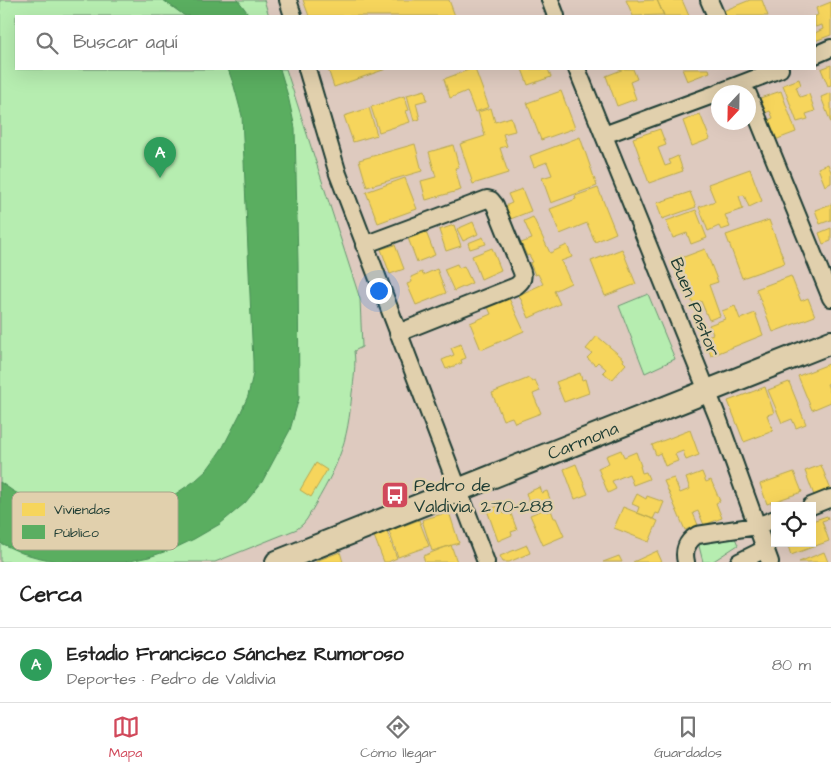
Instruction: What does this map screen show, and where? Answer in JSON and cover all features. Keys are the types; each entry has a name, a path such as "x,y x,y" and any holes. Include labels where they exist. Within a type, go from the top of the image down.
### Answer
{"street":[{"path":"288,0 293,15"},
{"path":"550,0 556,15"},
{"path":"709,0 716,15"},
{"path":"816,55 831,48"},
{"path":"307,70 338,174 486,562"},
{"name":"Buen Pastor","path":"578,70 707,392 768,556"},
{"path":"745,85 778,70"},
{"path":"604,134 711,96"},
{"path":"756,112 831,298"},
{"path":"364,245 488,199 495,205 522,272 522,280 516,286 398,333"},
{"name":"Carmona","path":"278,562 831,342"},
{"path":"816,504 831,498"},
{"path":"686,562 685,551 687,544 697,535 758,526 771,521"},
{"path":"739,562 768,556"}],"green space":[{"path":"0,0 264,0 269,15 15,15 15,70 286,70 360,299 362,347 354,351 354,372 346,434 332,473 307,519 297,529 215,562 0,562"},
{"path":"648,294 675,359 645,373 619,306"},
{"path":"735,538 738,545 712,562 703,562 700,544"}],"building: Viviendas":[{"path":"303,0 449,0 455,15 309,15"},
{"path":"626,0 657,0 664,15 633,15"},
{"path":"657,0 682,0 689,15 664,15"},
{"path":"750,0 762,0 768,15 725,15 723,11"},
{"path":"831,2 831,35 816,41 816,32 823,29 822,25 816,27 816,16 818,15 816,8"},
{"path":"831,65 831,85 828,86 821,69"},
{"path":"328,70 383,70 334,87"},
{"path":"468,70 475,70 489,107 475,112 467,91 450,98 444,79"},
{"path":"522,70 548,70 551,77 528,85"},
{"path":"621,70 633,70 637,79 630,82 636,99 617,106 606,76"},
{"path":"682,70 709,70 710,72 687,81"},
{"path":"799,79 801,85 796,87 800,97 809,94 815,111 806,114 808,119 797,122 783,85"},
{"path":"425,90 427,100 416,103 420,119 414,121 407,95"},
{"path":"561,91 575,128 541,140 527,103"},
{"path":"781,91 796,132 775,140 768,120 773,118 770,111 765,113 760,98"},
{"path":"831,93 831,123 821,97"},
{"path":"404,96 409,110 406,111 410,122 379,132 371,107"},
{"path":"369,108 377,135 353,142 344,116"},
{"path":"491,108 495,122 511,117 515,131 503,134 507,146 500,148 508,173 473,184 460,144 485,136 478,112"},
{"path":"700,114 710,139 692,146 683,121"},
{"path":"660,129 666,145 658,148 665,166 671,164 669,160 678,156 683,171 649,183 633,138"},
{"path":"580,137 597,186 551,203 542,178 552,175 547,162 534,167 530,156"},
{"path":"415,144 422,171 367,187 359,160"},
{"path":"453,145 459,167 455,168 461,190 426,200 421,181 436,177 429,152"},
{"path":"828,164 831,172 831,183 825,186 818,168"},
{"path":"750,169 762,201 749,207 744,195 739,196 743,209 725,215 730,227 721,230 719,226 708,231 699,207 715,201 708,184"},
{"path":"405,178 417,209 378,223 366,192"},
{"path":"598,188 616,233 595,242 587,223 560,234 550,209 576,199 575,196"},
{"path":"522,189 531,211 508,220 503,207 512,203 508,194"},
{"path":"690,192 696,207 662,219 657,203"},
{"path":"831,204 831,220 820,224 815,210"},
{"path":"696,210 707,238 691,244 687,233 673,238 666,221"},
{"path":"533,217 550,253 567,245 572,257 561,261 571,283 554,291 560,304 529,318 519,295 543,284 538,274 535,275 530,263 533,262 529,255 527,256 521,243 532,239 524,221"},
{"path":"769,220 785,263 742,278 726,235"},
{"path":"473,222 478,234 463,241 457,229"},
{"path":"454,225 461,246 446,251 439,230"},
{"path":"831,228 831,241 823,244 819,233"},
{"path":"426,232 435,255 417,262 408,238"},
{"path":"483,237 486,244 470,249 468,243"},
{"path":"395,245 404,269 390,274 381,249"},
{"path":"492,248 501,270 481,279 472,256"},
{"path":"622,249 636,284 605,296 591,261"},
{"path":"705,249 718,282 709,285 720,316 709,320 701,301 693,304 676,260"},
{"path":"457,264 459,268 464,266 472,283 454,291 444,269"},
{"path":"437,269 446,293 416,305 407,284 412,282 411,277 422,272 423,275"},
{"path":"791,276 801,301 808,298 815,316 773,332 756,289"},
{"path":"508,296 524,331 481,350 470,323 491,314 487,305"},
{"path":"735,306 740,319 755,313 763,335 711,356 704,337 713,334 709,325 725,319 722,311"},
{"path":"597,336 624,359 623,361 626,364 612,380 603,372 606,369 598,362 595,365 587,358 592,353 586,349"},
{"path":"461,344 466,358 461,360 462,363 446,369 442,360 454,355 451,348"},
{"path":"829,364 831,382 827,384 831,394 831,402 812,410 798,376"},
{"path":"580,373 582,380 585,379 589,393 564,402 556,382"},
{"path":"529,378 532,382 535,380 540,391 533,394 541,413 515,423 512,417 503,420 492,393"},
{"path":"789,382 806,424 796,428 792,419 782,423 768,390"},
{"path":"765,387 774,413 767,415 773,431 744,442 728,401"},
{"path":"690,430 699,455 686,460 683,451 675,454 678,461 665,466 660,453 656,455 652,445"},
{"path":"621,450 624,457 636,452 642,473 646,472 649,479 633,485 629,474 612,481 616,489 608,493 598,468 609,463 606,456"},
{"path":"316,463 327,470 311,497 300,490"},
{"path":"576,464 588,494 575,499 564,469"},
{"path":"821,465 831,490 815,498 805,471"},
{"path":"702,472 706,482 711,480 720,501 716,503 722,518 704,525 698,511 693,513 698,525 685,530 664,481 674,478 680,493 690,489 686,478"},
{"path":"794,472 802,492 767,504 760,484"},
{"path":"540,487 542,493 547,491 550,499 546,500 548,503 541,506 539,502 530,506 526,493"},
{"path":"637,494 646,499 647,496 664,502 659,514 656,513 653,519 637,513 639,507 632,504"},
{"path":"501,505 504,514 510,511 517,530 511,532 512,535 498,541 487,510"},
{"path":"623,507 658,521 649,542 614,528"},
{"path":"545,509 547,512 551,510 564,536 543,545 530,515"},
{"path":"449,512 459,543 432,551 422,520"},
{"path":"827,516 828,519 822,521 829,541 816,546 816,520"},
{"path":"419,520 429,546 398,557 389,531"},
{"path":"387,532 397,558 384,562 374,536"},
{"path":"451,545 457,562 425,562 423,556"},
{"path":"527,545 530,553 509,562 503,562 500,556"},
{"path":"788,547 813,547 791,555"},
{"path":"657,551 662,562 633,562"},
{"path":"340,552 343,562 316,562 316,561"},
{"path":"824,552 828,562 799,562"},
{"path":"619,556 622,562 603,562"}],"building: Público":[{"path":"163,0 238,0 249,15 184,15"},
{"path":"228,70 280,70 295,128 299,398 290,430 262,482 245,503 220,524 178,547 178,492 206,471 223,447 248,396 253,374 242,116"},
{"path":"0,482 15,492 12,492 12,548 0,543"},
{"path":"15,550 170,550 125,562 59,562"}],"place":[{"name":"Estadio Francisco Sánchez Rumoroso","path":"160,178"},
{"name":"Pedro de Valdivia, 270-288","path":"395,495"}]}
